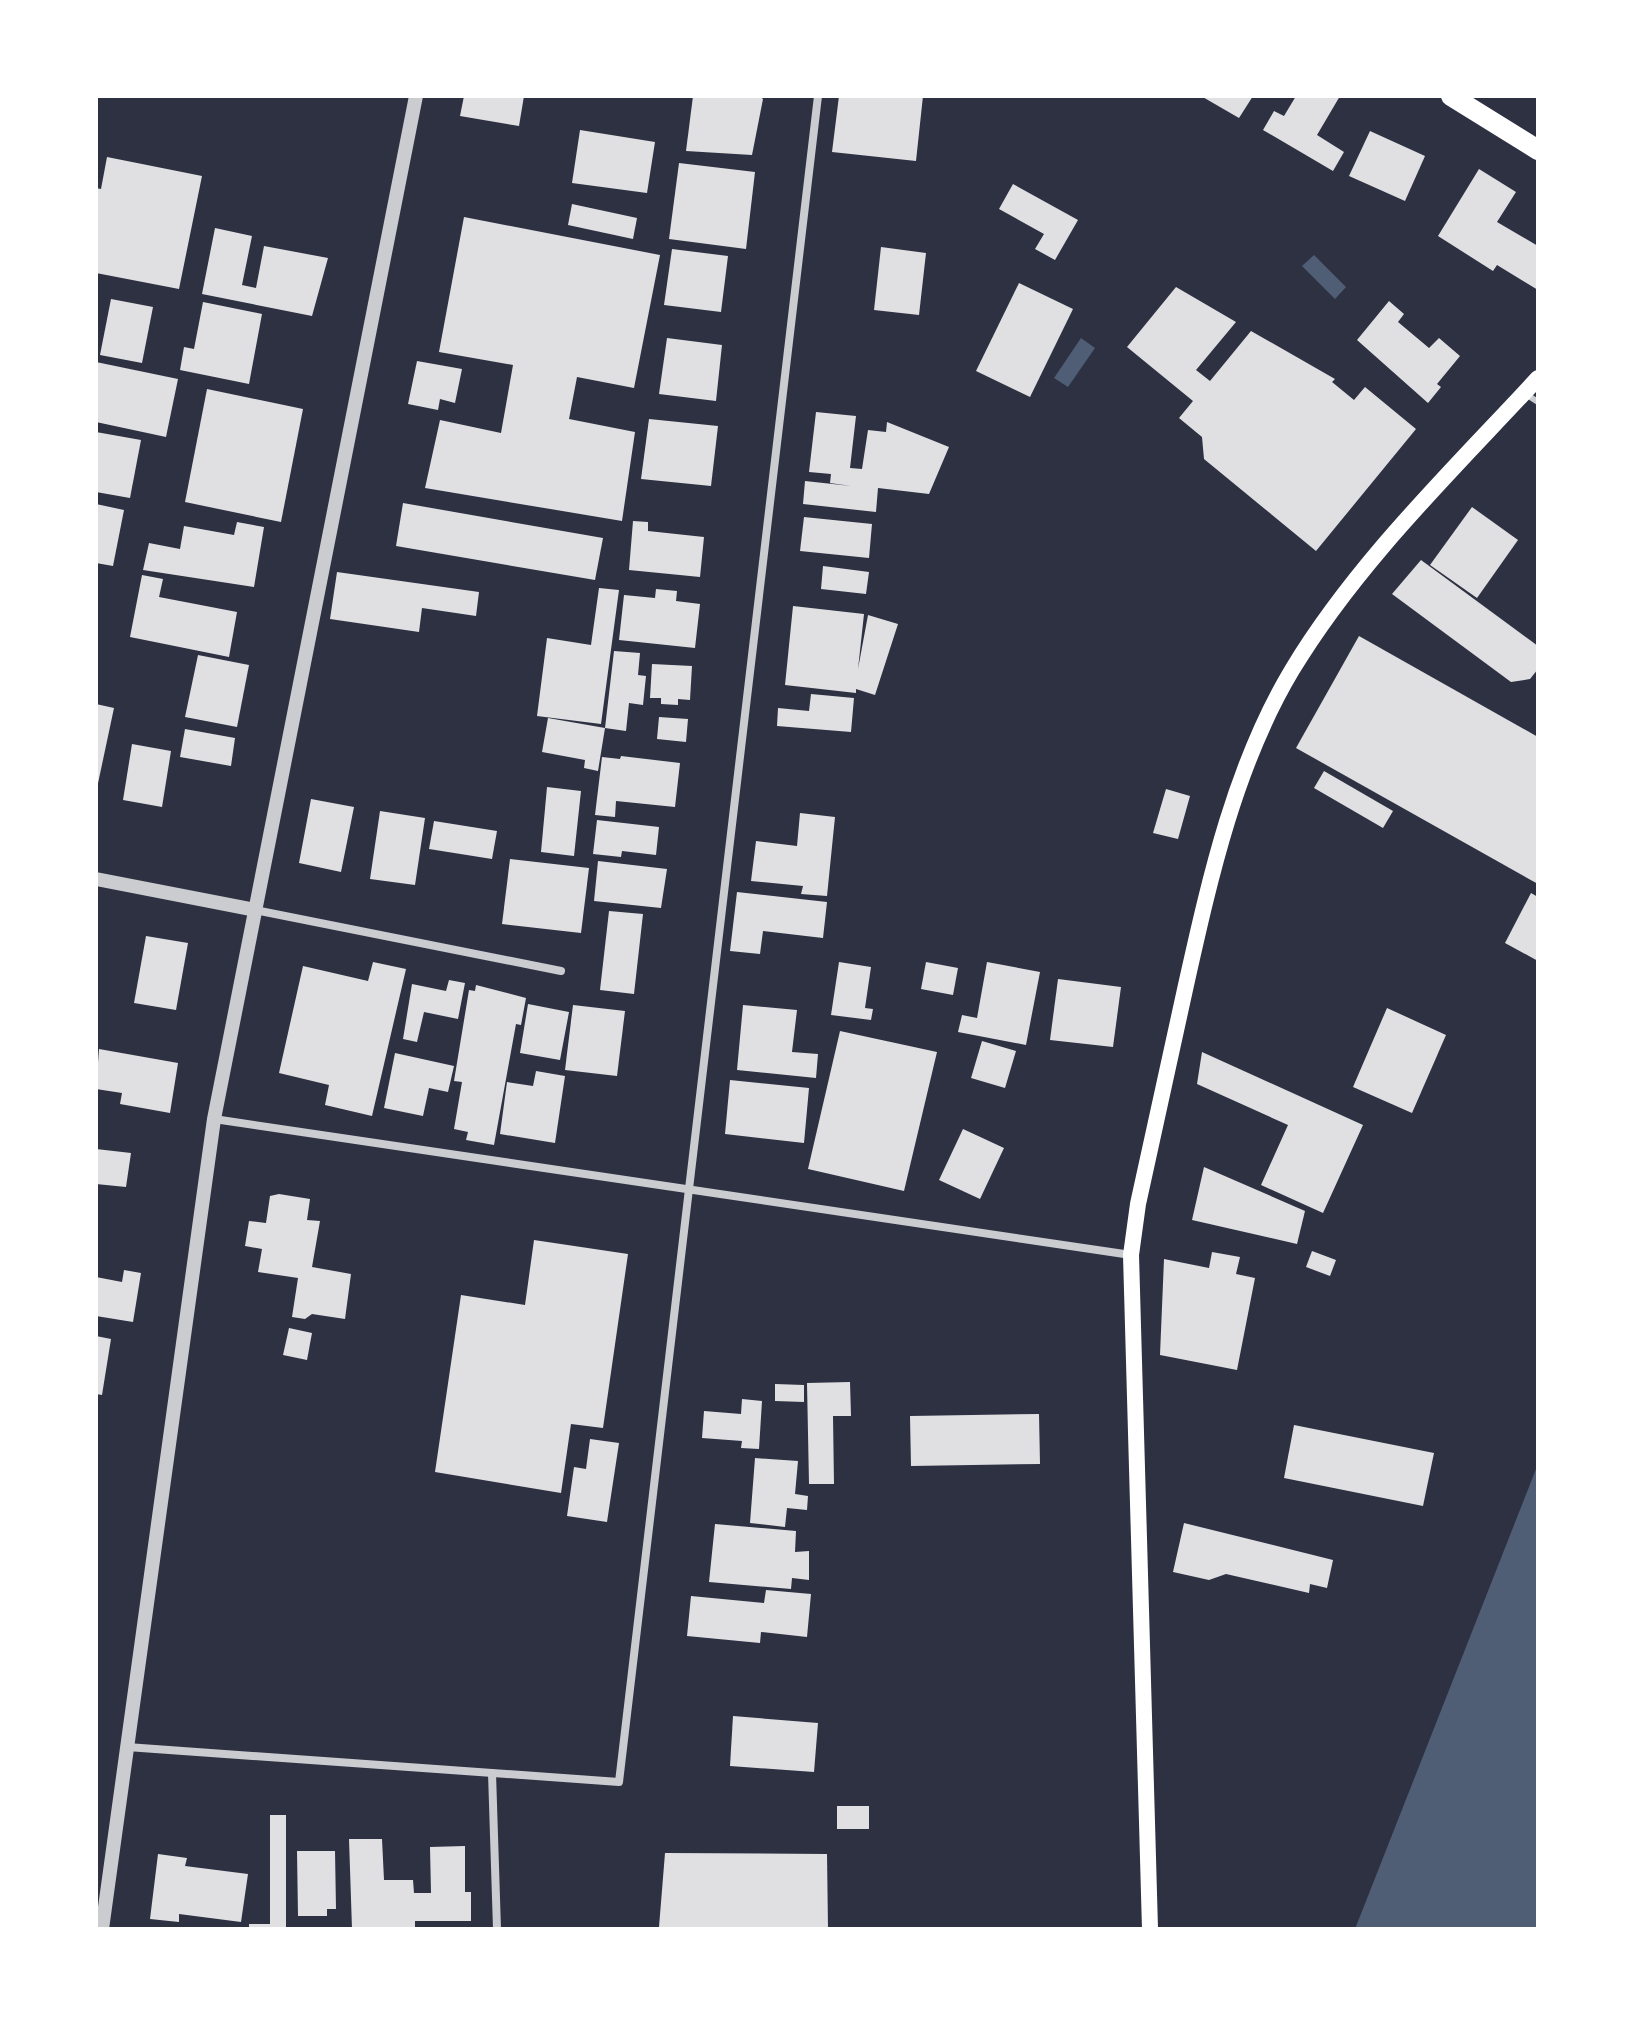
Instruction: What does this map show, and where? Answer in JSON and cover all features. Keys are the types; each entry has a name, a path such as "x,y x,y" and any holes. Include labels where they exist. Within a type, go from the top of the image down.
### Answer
{"main road":[{"path":"1451,96 1538,150"},
{"path":"1150,1929 1131,1255 1138,1204 1207,891 1248,764 1292,670 1327,618 1387,544 1531,398 1538,378"}],"street":[{"path":"102,1929 214,1119 416,96"},
{"path":"127,1747 619,1782 818,96"},
{"path":"96,879 561,971"},
{"path":"214,1119 1131,1255"},
{"path":"492,1773 497,1929"}],"water":[{"path":"1314,255 1346,287 1335,299 1302,266"},
{"path":"1081,338 1095,348 1068,387 1054,378"},
{"path":"1538,1464 1538,1929 1355,1929"}],"building":[{"path":"464,96 524,96 519,126 460,116"},
{"path":"693,96 759,96 763,99 752,155 686,151"},
{"path":"839,96 923,96 916,161 832,152"},
{"path":"1201,96 1253,96 1239,118"},
{"path":"1296,96 1340,96 1317,135 1344,152 1333,171 1263,130 1274,111 1284,116"},
{"path":"580,130 655,142 647,193 572,183"},
{"path":"1370,131 1425,156 1405,201 1349,176"},
{"path":"107,157 202,176 179,289 96,273 96,188 101,189"},
{"path":"679,163 755,172 746,249 669,239"},
{"path":"1479,169 1516,192 1497,222 1538,246 1538,290 1497,265 1493,271 1438,236"},
{"path":"1013,184 1078,220 1055,260 1035,249 1044,234 999,209"},
{"path":"572,204 637,218 633,239 568,225"},
{"path":"464,217 660,255 634,388 577,377 569,419 635,432 622,521 425,488 440,420 501,433 513,365 439,352"},
{"path":"215,228 252,236 242,285 256,288 264,246 328,258 312,316 202,294"},
{"path":"881,247 926,253 919,315 874,310"},
{"path":"672,249 728,256 721,312 664,305"},
{"path":"1019,283 1073,309 1030,397 976,371"},
{"path":"1176,287 1236,322 1196,370 1210,381 1251,331 1335,379 1332,382 1354,400 1365,387 1416,429 1316,551 1204,459 1202,437 1179,418 1193,401 1127,347"},
{"path":"111,299 153,307 142,363 100,355"},
{"path":"1389,301 1404,314 1398,322 1429,348 1439,338 1460,356 1437,384 1441,387 1428,403 1357,340"},
{"path":"203,302 262,314 249,384 180,370 184,347 194,349"},
{"path":"667,338 722,345 716,401 659,394"},
{"path":"417,361 462,369 455,403 440,399 438,410 408,404"},
{"path":"96,362 178,379 166,437 96,422"},
{"path":"207,389 303,409 281,522 185,502"},
{"path":"816,412 856,416 850,468 862,469 868,430 886,432 887,422 949,447 929,494 878,488 876,512 803,504 805,481 851,486 830,483 831,474 809,472"},
{"path":"649,419 718,426 711,486 641,479"},
{"path":"96,432 141,440 130,498 96,492"},
{"path":"403,503 603,538 595,580 396,546"},
{"path":"96,504 124,510 113,566 96,563"},
{"path":"1472,507 1518,540 1477,598 1430,565"},
{"path":"804,517 872,524 869,558 800,551"},
{"path":"633,521 648,522 648,531 704,537 700,577 629,570"},
{"path":"237,522 264,527 254,587 143,570 149,543 180,549 184,526 234,535"},
{"path":"1421,560 1538,646 1538,669 1530,679 1511,682 1392,594"},
{"path":"823,566 869,572 866,594 821,589"},
{"path":"337,572 479,592 476,616 422,608 419,632 330,619"},
{"path":"142,575 163,579 159,597 237,612 229,657 130,637"},
{"path":"599,588 619,590 601,724 537,716 547,638 591,645"},
{"path":"656,589 677,591 676,601 700,604 695,648 619,640 624,595 655,598"},
{"path":"793,606 864,614 858,669 868,615 898,624 875,695 856,689 856,693 785,685"},
{"path":"1359,636 1538,737 1538,884 1296,748"},
{"path":"614,651 640,653 638,675 646,676 643,705 629,703 626,731 605,728"},
{"path":"198,655 249,665 237,727 185,717"},
{"path":"652,664 692,666 690,700 678,699 678,705 661,704 661,698 650,698"},
{"path":"811,694 854,698 851,732 777,726 778,708 809,711"},
{"path":"96,704 114,708 97,788 96,788"},
{"path":"659,717 688,719 686,742 657,739"},
{"path":"548,718 605,728 598,771 584,768 585,760 542,752"},
{"path":"185,729 235,738 231,766 180,757"},
{"path":"132,744 171,751 162,807 123,800"},
{"path":"621,756 680,763 675,807 616,801 615,817 595,815 602,757 620,759"},
{"path":"1324,771 1393,811 1383,828 1314,788"},
{"path":"547,787 581,791 574,856 541,852"},
{"path":"1166,789 1190,796 1178,839 1153,833"},
{"path":"311,799 354,807 341,872 299,863"},
{"path":"380,811 425,818 415,885 370,879"},
{"path":"800,813 835,817 827,896 801,894 803,886 751,881 756,841 797,846"},
{"path":"597,820 659,827 656,855 622,851 621,857 593,854"},
{"path":"434,821 497,831 492,859 429,849"},
{"path":"510,859 589,868 581,933 502,924"},
{"path":"598,861 667,869 661,908 594,901"},
{"path":"737,892 827,902 823,938 763,931 760,954 730,951"},
{"path":"1531,893 1538,897 1538,961 1505,943"},
{"path":"609,911 643,914 634,994 600,990"},
{"path":"146,936 188,943 176,1010 134,1003"},
{"path":"373,962 406,969 372,1116 325,1105 329,1085 279,1073 303,966 368,981"},
{"path":"839,962 871,967 865,1008 873,1009 871,1020 831,1015"},
{"path":"926,962 958,968 953,995 921,989"},
{"path":"987,962 1040,972 1026,1045 958,1032 962,1015 977,1018"},
{"path":"1058,979 1121,987 1113,1047 1050,1040"},
{"path":"449,980 465,983 458,1019 424,1012 417,1042 403,1039 412,984 446,991"},
{"path":"476,985 526,998 521,1025 516,1024 494,1145 466,1140 468,1132 454,1129 462,1082 454,1081 469,990 475,991"},
{"path":"528,1004 569,1012 560,1060 520,1053"},
{"path":"573,1005 625,1011 617,1076 565,1070"},
{"path":"743,1005 797,1010 792,1052 818,1054 816,1078 737,1070"},
{"path":"1387,1008 1446,1035 1412,1113 1353,1087"},
{"path":"840,1031 937,1052 904,1191 808,1169"},
{"path":"982,1041 1016,1051 1005,1088 971,1078"},
{"path":"99,1049 178,1063 170,1113 120,1104 122,1093 96,1089"},
{"path":"1202,1052 1363,1125 1323,1213 1261,1185 1288,1125 1197,1084"},
{"path":"395,1053 454,1066 448,1092 429,1088 423,1116 384,1108"},
{"path":"536,1071 565,1076 555,1143 500,1134 507,1082 533,1086"},
{"path":"730,1080 809,1088 804,1143 725,1134"},
{"path":"963,1129 1004,1148 980,1199 939,1180"},
{"path":"96,1149 131,1153 126,1187 96,1184"},
{"path":"1204,1167 1305,1211 1297,1244 1192,1220"},
{"path":"279,1194 310,1199 307,1220 320,1221 312,1267 351,1274 345,1319 312,1314 305,1319 292,1317 298,1278 258,1272 262,1249 245,1246 249,1221 266,1223 270,1196"},
{"path":"534,1240 628,1254 603,1428 571,1424 561,1493 435,1472 461,1295 525,1305"},
{"path":"1312,1251 1336,1260 1330,1276 1306,1267"},
{"path":"1212,1252 1240,1257 1236,1274 1255,1278 1237,1370 1160,1355 1164,1259 1209,1268"},
{"path":"124,1270 141,1273 133,1322 96,1316 96,1277 122,1282"},
{"path":"289,1328 312,1333 307,1360 283,1355"},
{"path":"96,1336 111,1339 102,1395 96,1394"},
{"path":"850,1382 851,1416 833,1416 834,1484 809,1484 807,1383"},
{"path":"775,1384 804,1385 804,1402 775,1401"},
{"path":"742,1399 762,1401 759,1449 741,1448 742,1441 702,1438 704,1411 741,1414"},
{"path":"1039,1414 1040,1464 911,1466 910,1416"},
{"path":"1294,1425 1434,1453 1423,1506 1284,1478"},
{"path":"590,1439 619,1443 607,1522 567,1516 574,1467 586,1469"},
{"path":"755,1458 798,1461 795,1494 808,1496 807,1510 787,1508 785,1527 750,1523"},
{"path":"1184,1523 1333,1560 1327,1588 1310,1584 1309,1593 1226,1574 1209,1580 1173,1572"},
{"path":"715,1524 796,1531 795,1552 809,1551 809,1580 792,1578 791,1589 709,1582"},
{"path":"766,1590 811,1594 807,1637 761,1632 760,1643 687,1636 691,1596 764,1603"},
{"path":"733,1716 818,1723 814,1772 730,1766"},
{"path":"837,1806 869,1806 869,1829 837,1829"},
{"path":"270,1815 286,1815 286,1929 249,1929 249,1924 270,1924"},
{"path":"349,1839 382,1839 384,1880 413,1880 414,1893 431,1893 430,1847 465,1846 465,1892 471,1892 471,1921 415,1921 415,1929 352,1929"},
{"path":"297,1851 335,1851 336,1909 327,1909 327,1916 298,1916"},
{"path":"665,1853 827,1854 828,1929 659,1927"},
{"path":"158,1854 187,1858 185,1866 248,1874 241,1922 179,1914 179,1922 150,1919"}]}
